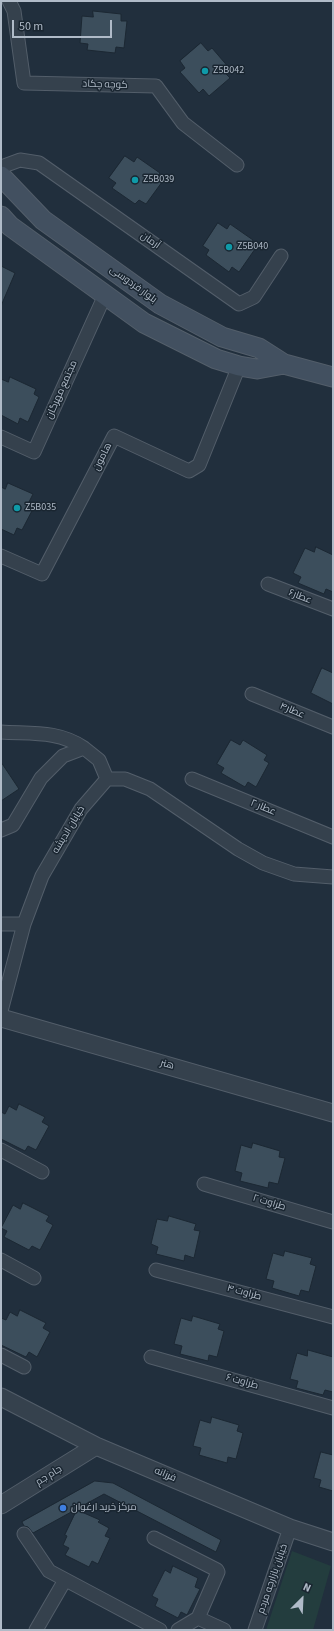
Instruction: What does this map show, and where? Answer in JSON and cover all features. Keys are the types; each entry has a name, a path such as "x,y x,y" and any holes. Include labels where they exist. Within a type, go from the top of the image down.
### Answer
{"main road":[{"name":"بلوار فردوسی","path":"1,176 44,220 160,304 222,337 259,348 284,364 333,377"},
{"name":"بلوار فردوسی","path":"1,216 10,226 144,323 216,359 257,369 284,364"}],"street":[{"name":"کوچه چکاد","path":"9,1 14,11 24,83 156,86 183,123 237,165"},
{"name":"آرمان","path":"1,166 20,160 40,163 239,304 254,297 281,256"},
{"name":"مجتمع مهرگان","path":"1,437 34,452 105,295"},
{"name":"هامون","path":"1,556 42,574 114,436 189,471 199,465 240,366"},
{"name":"عطار۶","path":"268,584 333,609"},
{"name":"عطار۴","path":"252,694 333,728"},
{"path":"1,732 39,732 72,740 99,760 107,779 125,779 150,789 238,849 263,864 294,874 333,877"},
{"path":"1,830 13,825 41,778 63,756 84,748"},
{"name":"خیابان اندیشه","path":"1,1012 24,924 42,876 81,808 107,779"},
{"name":"عطار ۲","path":"192,779 333,837"},
{"path":"1,924 24,924"},
{"name":"هنر","path":"1,1018 333,1113"},
{"path":"1,1150 42,1172"},
{"name":"طراوت ۲","path":"204,1184 333,1222"},
{"path":"1,1260 34,1278"},
{"name":"طراوت ۴","path":"156,1270 333,1317"},
{"path":"1,1355 24,1367"},
{"name":"طراوت ۶","path":"151,1357 333,1408"},
{"name":"فرزانه","path":"1,1397 96,1446 290,1528 333,1542"},
{"name":"جام جم","path":"2,1502 96,1446"},
{"name":"خیابان بازارچه مردم","path":"255,1630 290,1528"},
{"path":"24,1534 46,1569 155,1629"},
{"path":"154,1538 217,1570 218,1572 198,1618 178,1630"},
{"path":"36,1630 65,1580"},
{"path":"198,1618 224,1630"}],"green space":[{"path":"292,1551 331,1566 313,1630 266,1630"}],"building":[{"path":"93,11 121,14 121,21 127,21 124,48 116,47 115,53 87,50 88,44 80,43 82,16 93,17"},
{"name":"Z5B042","path":"201,43 208,51 212,48 230,69 225,73 230,78 209,96 203,89 199,93 180,72 185,68 180,61"},
{"name":"Z5B039","path":"125,156 134,162 137,157 160,173 156,178 162,182 146,204 139,200 135,204 112,188 116,183 109,178"},
{"name":"Z5B040","path":"218,223 227,229 230,224 253,240 250,246 255,249 239,272 232,267 229,272 206,255 209,250 203,246"},
{"path":"1,266 15,273 1,306"},
{"path":"10,377 36,389 34,394 39,397 28,422 20,418 18,424 1,415 1,379 8,382"},
{"name":"Z5B035","path":"8,483 33,494 29,502 35,505 22,530 17,528 14,535 1,529 1,487 5,489"},
{"path":"316,547 333,555 333,592 326,589 324,594 298,583 301,577 293,573 305,548 314,552"},
{"path":"322,668 333,673 333,704 311,693"},
{"path":"231,740 240,745 243,740 267,755 264,760 269,763 256,787 248,782 245,787 221,773 224,768 217,764"},
{"path":"1,762 19,789 1,801"},
{"path":"19,1104 45,1117 42,1122 49,1126 36,1150 28,1146 25,1151 1,1139 1,1112 5,1114 9,1106 16,1110"},
{"path":"253,1143 280,1151 279,1157 285,1158 278,1184 269,1182 268,1188 240,1181 242,1173 235,1171 241,1145 251,1148"},
{"path":"23,1203 49,1216 46,1221 53,1225 40,1250 32,1246 29,1250 4,1237 7,1231 1,1228 13,1205 20,1209"},
{"path":"169,1216 196,1224 194,1230 200,1231 194,1258 185,1255 184,1261 156,1254 158,1247 151,1244 157,1219 167,1221"},
{"path":"285,1251 312,1258 310,1264 316,1266 309,1292 301,1290 299,1296 272,1288 274,1281 266,1279 273,1253 283,1256"},
{"path":"20,1310 46,1323 43,1328 50,1332 37,1357 29,1352 26,1357 1,1345 1,1318 6,1320 10,1312 17,1316"},
{"path":"193,1316 220,1324 218,1329 224,1331 217,1357 209,1355 208,1361 180,1354 182,1346 174,1344 181,1318 191,1321"},
{"path":"308,1350 333,1357 333,1392 325,1390 323,1395 296,1388 298,1381 290,1379 297,1353 307,1356"},
{"path":"212,1417 239,1425 237,1431 243,1433 236,1459 228,1457 227,1463 199,1455 201,1448 193,1446 200,1420 210,1423"},
{"path":"321,1452 333,1455 333,1491 319,1487 321,1480 314,1478"},
{"name":"مرکز خرید ارغوان","path":"95,1481 113,1483 221,1540 216,1552 104,1494 33,1533 28,1527 24,1526 22,1522"},
{"path":"77,1510 100,1520 98,1522 109,1528 105,1536 110,1538 98,1564 92,1561 89,1567 65,1555 69,1548 63,1545 67,1536 65,1535"},
{"path":"173,1566 198,1578 195,1587 200,1589 187,1615 181,1612 178,1618 155,1606 158,1599 152,1596 165,1570 170,1573"}],"place":[{"name":"Z5B042","path":"205,71"},
{"name":"Z5B039","path":"135,180"},
{"name":"Z5B040","path":"229,247"},
{"name":"Z5B035","path":"17,508"},
{"name":"مرکز خرید ارغوان","path":"63,1508"}]}
